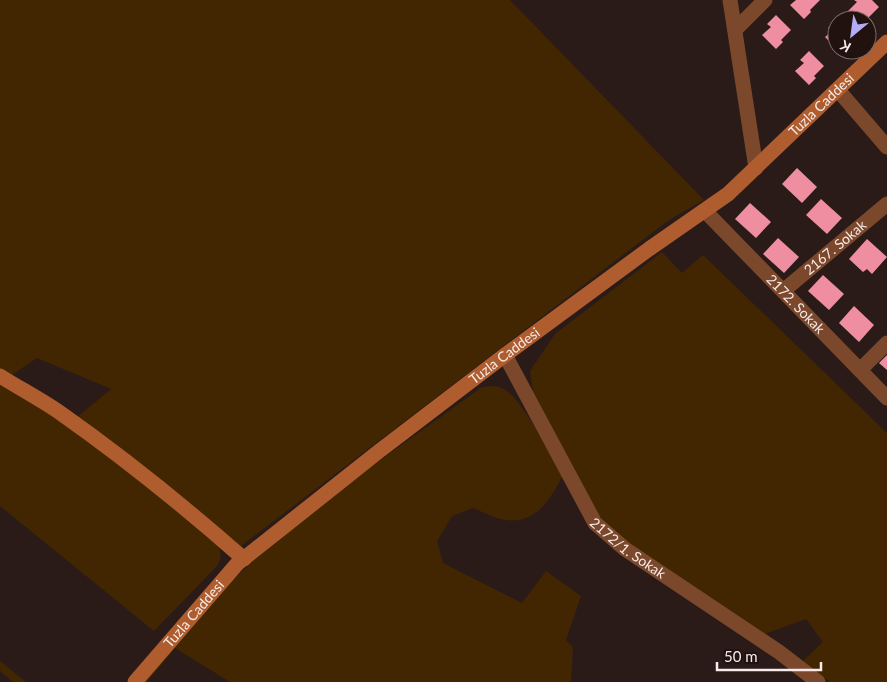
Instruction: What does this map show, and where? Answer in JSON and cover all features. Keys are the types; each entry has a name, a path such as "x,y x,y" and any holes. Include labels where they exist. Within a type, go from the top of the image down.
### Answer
{"main road":[{"name":"Tuzla Caddesi","path":"135,682 238,564 378,452 505,355 649,249 728,194 887,42"},
{"path":"0,376 57,411 114,452 244,559"}],"street":[{"path":"730,0 756,168"},
{"path":"735,30 765,0"},
{"path":"838,90 887,147"},
{"name":"2167. Sokak","path":"783,292 887,204"},
{"name":"2172. Sokak","path":"705,211 887,398"},
{"path":"860,370 887,344"},
{"name":"2172/1. Sokak","path":"505,355 595,523 625,549 779,652 818,682"}],"shaded area":[{"path":"0,0 510,0 704,200 669,220 241,546 76,418 111,389 37,358 9,377 0,371"},
{"path":"662,252 682,273 703,255 887,433 887,682 830,682 802,662 823,642 806,619 762,635 665,573 615,533 596,512 533,392 530,371 555,334"},
{"path":"0,385 78,431 218,544 220,560 217,566 154,631 0,506"},
{"path":"492,386 504,389 519,404 536,428 563,475 548,500 534,514 517,520 506,520 473,508 452,516 437,541 443,563 522,603 546,571 581,596 566,640 573,647 571,682 230,682 175,648 147,682 142,682 188,628 236,577 294,526 387,455 482,387"},
{"path":"0,661 26,682 13,682 0,671"}],"building":[{"path":"796,0 820,0 804,19 790,5"},
{"path":"854,0 872,0 879,7 876,10 849,10 857,2"},
{"path":"776,15 791,30 781,40 783,42 776,49 762,35 771,27 767,24"},
{"path":"809,51 824,66 814,76 816,78 809,85 795,71 804,63 800,60"},
{"path":"797,168 817,187 802,203 782,184"},
{"path":"821,199 842,218 827,234 806,215"},
{"path":"750,203 771,222 756,238 735,219"},
{"path":"778,238 799,257 784,273 763,254"},
{"path":"867,239 887,257 872,274 867,269 863,272 849,259"},
{"path":"823,275 844,294 829,310 808,291"},
{"path":"854,306 874,325 859,342 839,323"},
{"path":"887,355 887,370 879,363"}]}
